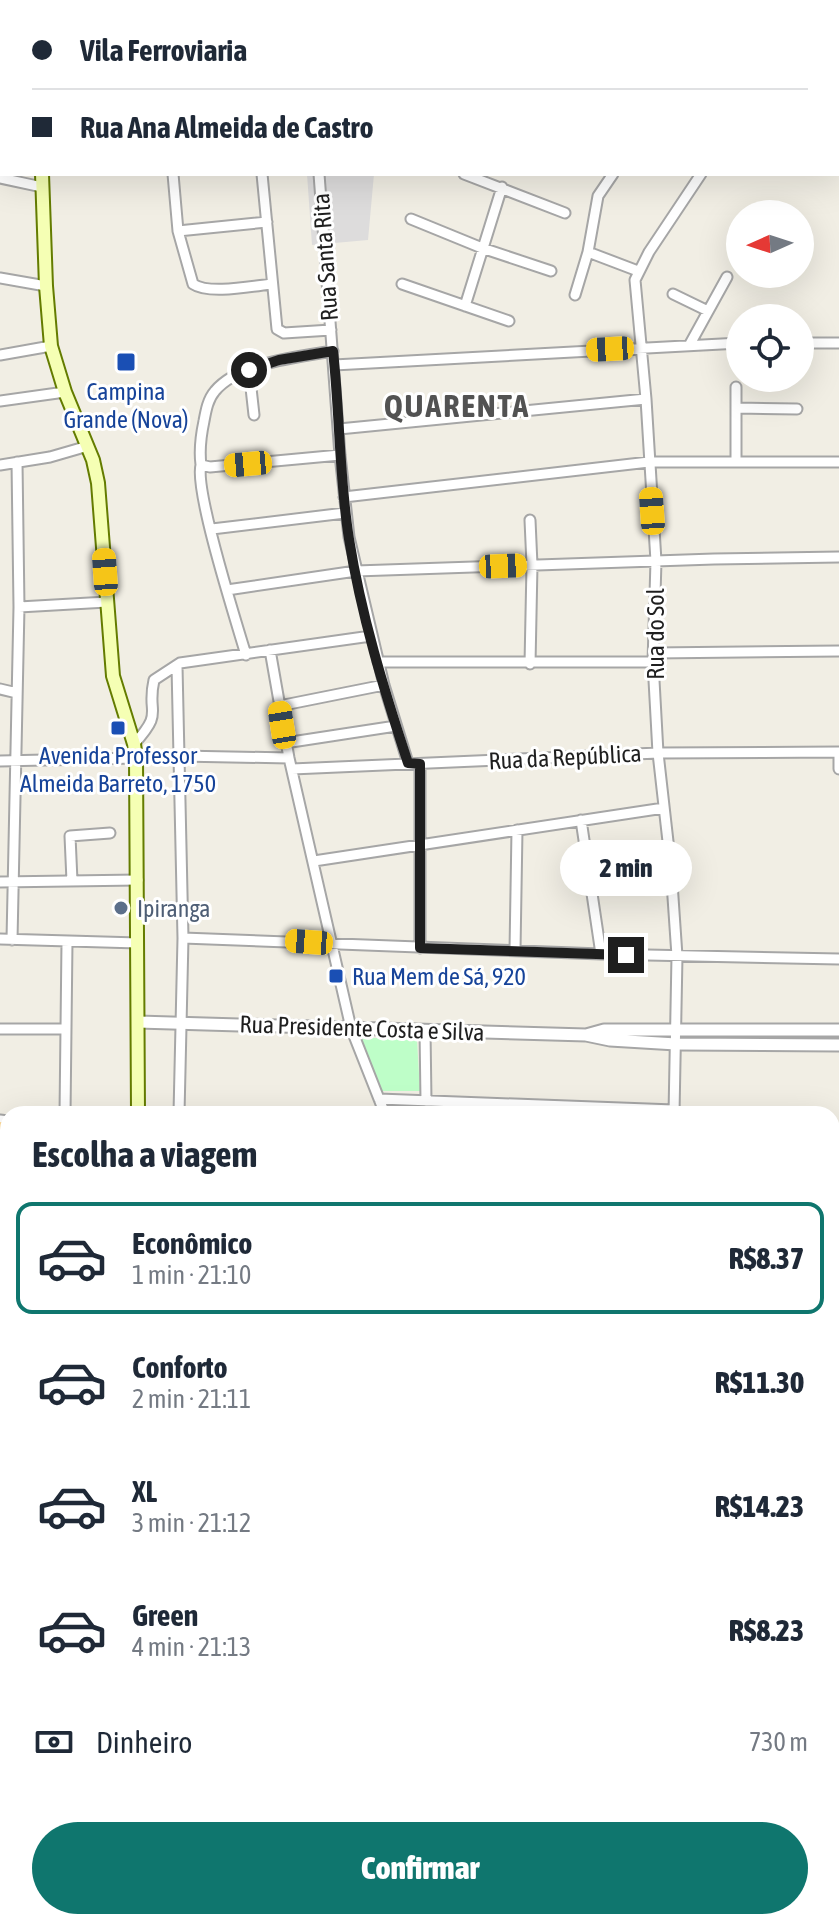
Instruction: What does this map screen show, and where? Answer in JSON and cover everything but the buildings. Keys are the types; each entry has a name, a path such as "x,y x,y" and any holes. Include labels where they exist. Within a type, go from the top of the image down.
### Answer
{"main road":[{"path":"42,180 51,346 65,392 88,446 98,483 113,676 136,758 138,1106"}],"street":[{"path":"173,176 178,231 193,284 203,288 272,284"},
{"path":"262,176 276,323 280,332 331,330"},
{"name":"Rua Santa Rita","path":"319,176 345,513 371,636 408,763"},
{"path":"575,295 588,252 598,196 612,176"},
{"path":"588,252 638,271 700,176"},
{"path":"484,177 565,213"},
{"path":"0,178 42,180"},
{"path":"465,306 502,187"},
{"path":"411,219 482,248 551,271"},
{"path":"178,231 267,222"},
{"name":"Rua do Sol","path":"638,271 635,286 656,561 654,658 658,753 677,956 674,1106"},
{"path":"0,278 46,286"},
{"path":"690,344 726,279"},
{"path":"402,284 509,321"},
{"path":"673,294 708,311"},
{"path":"334,365 726,343"},
{"path":"814,343 839,343"},
{"path":"0,355 51,346"},
{"path":"246,655 200,479 202,431 209,400 227,380 249,370 279,360 333,351"},
{"path":"249,370 254,415"},
{"path":"0,401 65,392"},
{"path":"736,392 736,461"},
{"path":"339,429 646,399"},
{"path":"738,408 797,409"},
{"path":"0,465 50,457 88,446"},
{"path":"200,462 213,467 340,455"},
{"path":"12,940 19,607 17,462"},
{"path":"344,497 649,462 839,462"},
{"path":"212,529 345,513"},
{"path":"530,520 530,664"},
{"path":"227,590 356,571 839,557"},
{"path":"19,607 107,602"},
{"path":"134,744 154,718 154,680 185,661 371,636"},
{"path":"270,650 285,743 351,1028 382,1106"},
{"path":"378,662 530,664 839,651"},
{"path":"177,666 183,938 179,1106"},
{"path":"279,706 384,685"},
{"path":"0,689 17,693"},
{"path":"285,743 396,726"},
{"path":"839,752 839,769"},
{"name":"Rua da República","path":"292,769 658,753 839,752"},
{"path":"180,756 289,758"},
{"path":"0,761 136,758"},
{"path":"420,764 420,948"},
{"path":"314,861 664,808"},
{"path":"581,820 601,954"},
{"path":"0,822 13,823"},
{"path":"515,950 517,830"},
{"path":"72,881 70,836 110,833"},
{"path":"0,882 138,880"},
{"path":"183,938 601,954 839,959"},
{"path":"0,939 138,943"},
{"path":"65,1106 67,942"},
{"name":"Rua Presidente Costa e Silva","path":"138,1022 586,1035 610,1040 676,1044 839,1045"},
{"path":"0,1029 66,1029"},
{"path":"425,1030 426,1101"},
{"name":"Rua Presidente Costa e Silva","path":"586,1035 599,1030 839,1030"},
{"path":"379,1099 426,1101 451,1106"}],"shaded area":[{"path":"307,176 374,176 368,240 312,245"}],"green space":[{"path":"598,1032 839,1033 839,1042 597,1038"},
{"path":"354,1037 417,1040 420,1091 373,1091"}],"place":[{"name":"Campina Grande (Nova)","path":"126,362"},
{"name":"Avenida Professor Almeida Barreto, 1750","path":"118,728"},
{"name":"Ipiranga","path":"121,908"},
{"name":"Rua Mem de Sá, 920","path":"336,976"}],"district":[{"name":"QUARENTA","path":"457,405"}],"route":[{"path":"249,370 279,360 333,351 351,554 384,685 408,763 420,764 420,948 626,955"}]}
